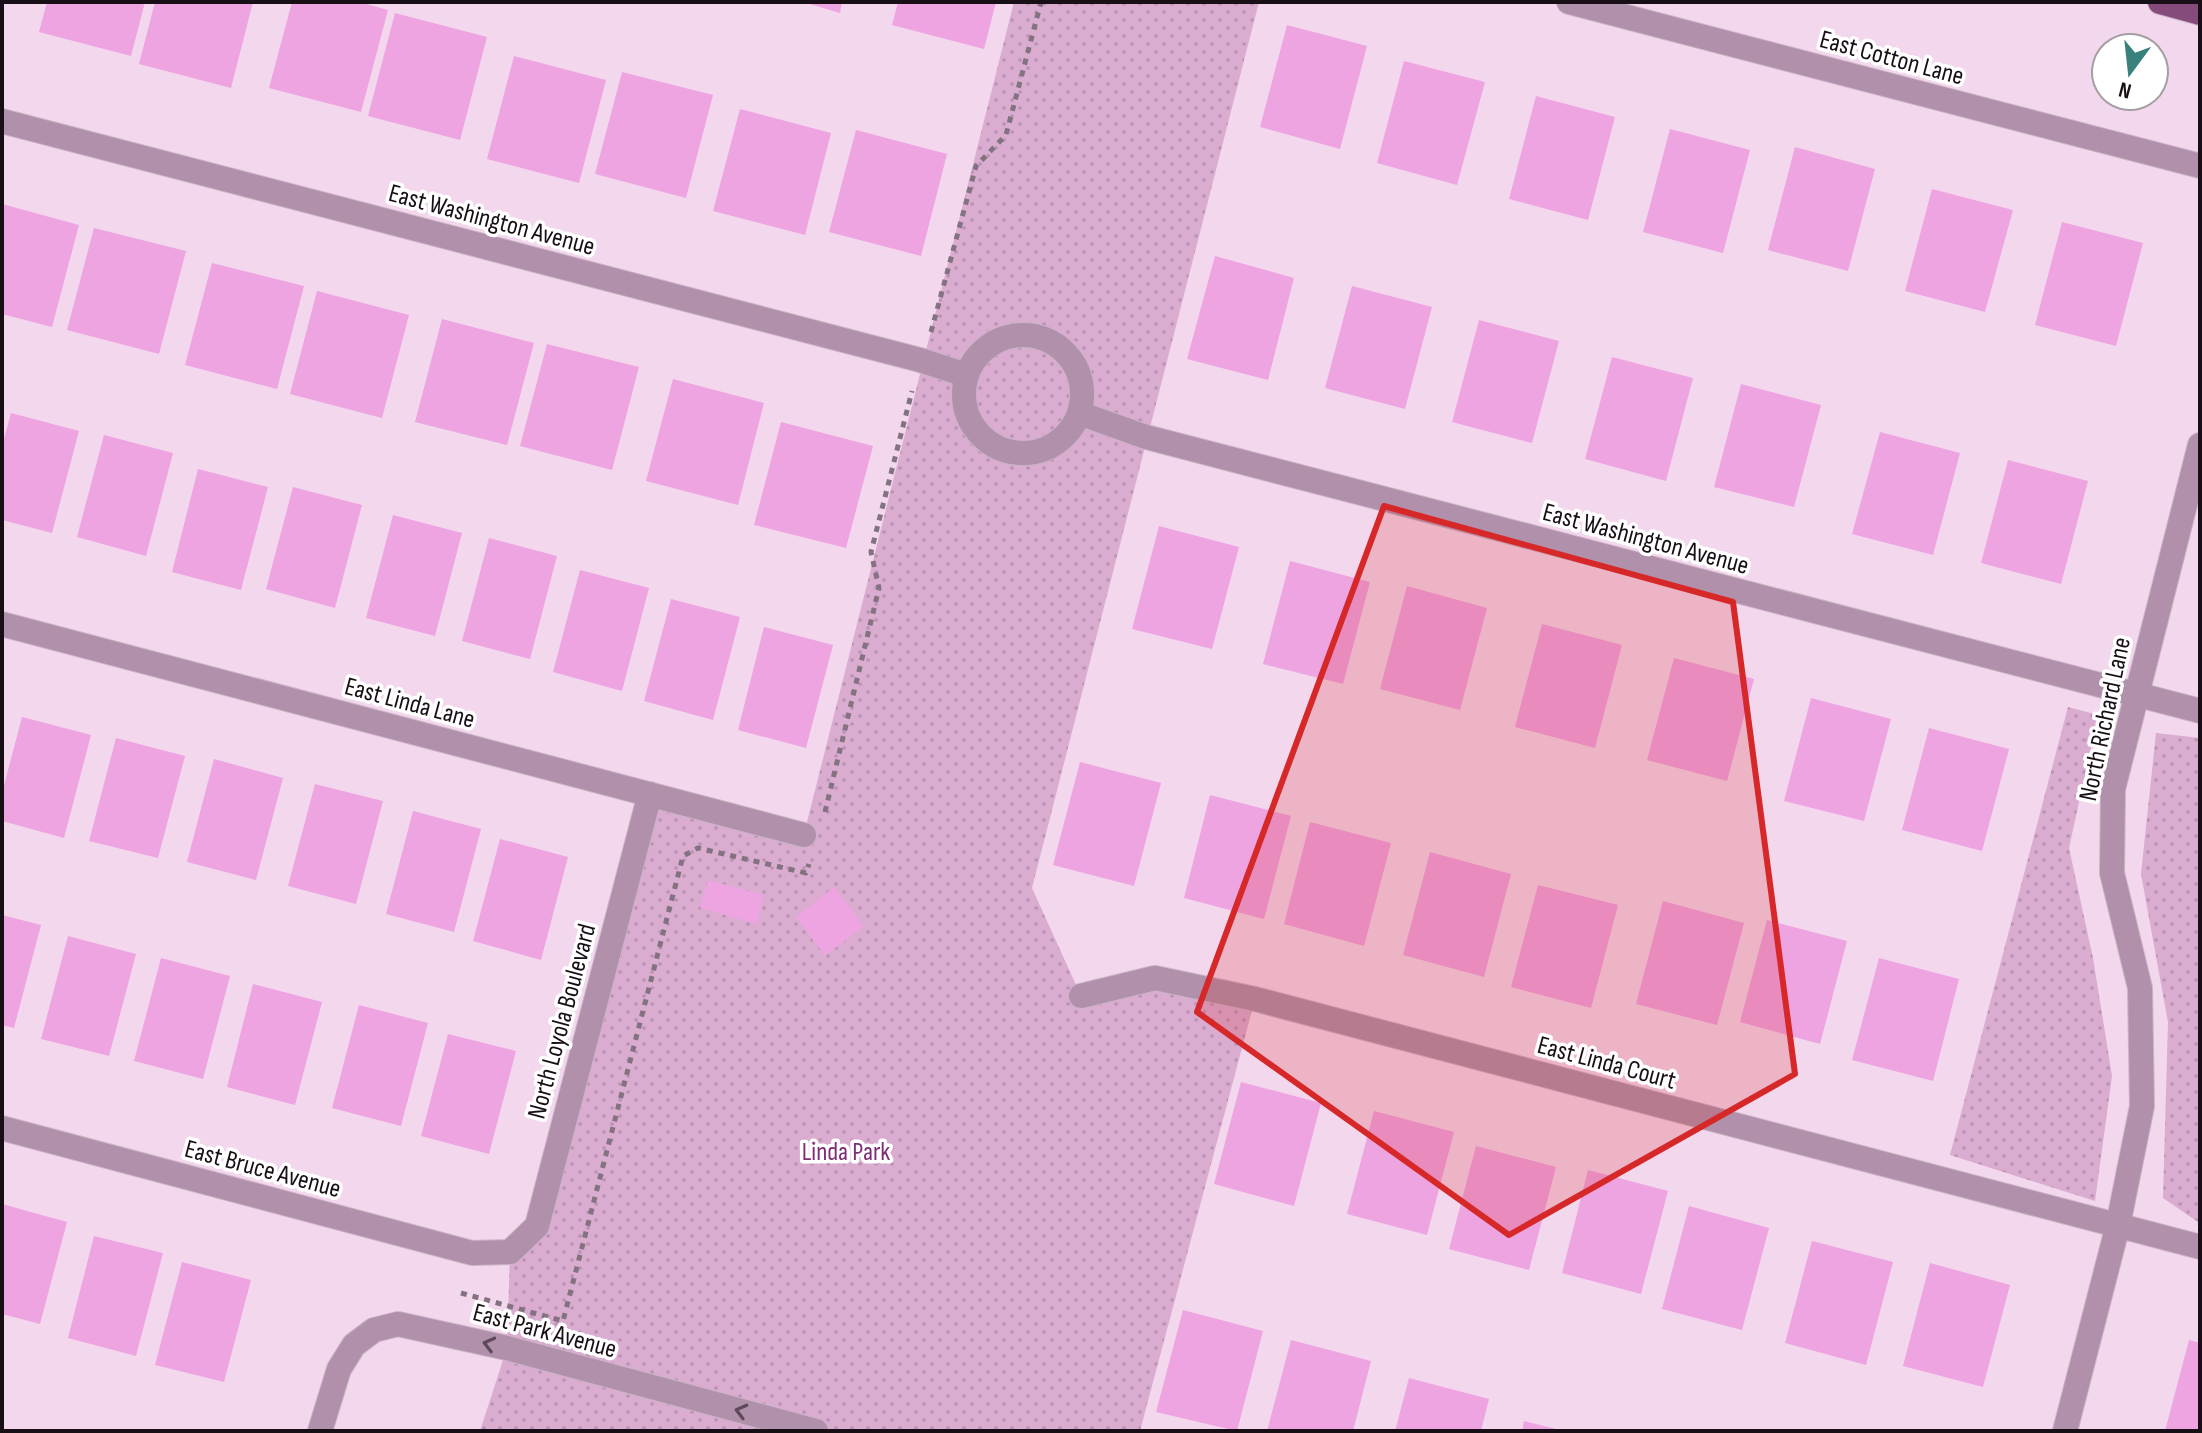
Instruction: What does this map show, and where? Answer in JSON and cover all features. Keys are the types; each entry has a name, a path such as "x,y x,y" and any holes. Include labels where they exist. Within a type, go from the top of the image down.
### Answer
{"main road":[{"path":"2160,2 2200,13"}],"street":[{"name":"East Cotton Lane","path":"1569,2 2200,166"},
{"name":"East Washington Avenue","path":"2,121 920,360 966,375"},
{"path":"1023,335 1043,339 1059,347 1074,365 1081,382 1079,413 1069,432 1049,447 1027,453 1012,452 990,443 974,427 965,408 966,375 976,357 991,344 1023,335"},
{"name":"East Washington Avenue","path":"1079,413 1146,437 2200,711"},
{"name":"North Richard Lane","path":"2065,1431 2118,1225 2142,1106 2140,988 2112,873 2113,789 2134,694 2200,445"},
{"name":"East Linda Lane","path":"2,624 650,794 813,827"},
{"name":"North Loyola Boulevard","path":"510,1252 537,1226 650,794"},
{"name":"East Linda Court","path":"1081,996 1155,978 1255,999 2118,1225"},
{"name":"East Bruce Avenue","path":"2,1128 472,1253 510,1252"},
{"path":"2118,1225 2200,1247"},
{"name":"East Park Avenue","path":"320,1431 339,1369 354,1345 374,1330 398,1324 450,1334 816,1431"}],"path":[{"path":"813,827 879,588 871,552 920,360 936,318 976,166 1006,135 1041,2"},
{"path":"461,1293 563,1321 683,856 698,848 806,873 810,860"},
{"path":"450,1334 472,1253"}],"highlighted area":[{"path":"1384,506 1733,602 1795,1074 1509,1235 1197,1012"}],"green space":[{"name":"Linda Park","path":"1014,2 1259,2 1032,888 1081,996 1155,978 1255,999 1140,1431 480,1431 507,1348 510,1252 537,1226 650,794 804,834"},
{"path":"2068,707 2098,715 2069,848 2093,958 2112,1076 2095,1201 1950,1155"},
{"path":"2156,733 2200,738 2198,1222 2163,1198 2168,1022 2141,874"}],"building":[{"path":"47,2 145,2 131,56 39,32"},
{"path":"155,2 253,2 231,88 139,64"},
{"path":"292,2 359,2 388,10 361,112 269,88"},
{"path":"803,2 842,2 840,13"},
{"path":"898,2 996,2 984,49 892,25"},
{"path":"395,13 487,37 460,140 368,116"},
{"path":"1287,25 1367,46 1340,149 1260,127"},
{"path":"514,56 606,80 579,183 487,159"},
{"path":"1404,61 1485,82 1457,185 1377,163"},
{"path":"622,72 713,95 686,198 595,174"},
{"path":"1536,96 1615,117 1588,220 1509,199"},
{"path":"740,109 831,133 805,235 713,211"},
{"path":"1670,129 1750,150 1723,253 1643,232"},
{"path":"856,130 947,154 921,256 829,232"},
{"path":"1795,147 1875,169 1848,271 1768,250"},
{"path":"1932,189 2013,210 1985,312 1905,291"},
{"path":"2,204 79,225 52,327 2,314"},
{"path":"2062,222 2143,243 2116,346 2035,325"},
{"path":"94,228 186,251 159,354 67,330"},
{"path":"1215,256 1294,278 1268,380 1187,359"},
{"path":"212,263 304,286 277,389 185,365"},
{"path":"1352,286 1432,307 1405,409 1325,388"},
{"path":"317,291 409,315 382,418 290,394"},
{"path":"442,319 534,343 507,445 415,422"},
{"path":"1479,320 1559,341 1532,443 1452,422"},
{"path":"547,344 639,367 612,470 520,446"},
{"path":"1612,357 1693,378 1666,481 1585,459"},
{"path":"673,379 764,403 738,505 646,481"},
{"path":"1741,384 1821,405 1794,507 1714,487"},
{"path":"11,413 79,431 52,533 2,520 2,446"},
{"path":"781,422 873,446 846,548 754,525"},
{"path":"1880,432 1960,453 1933,555 1852,534"},
{"path":"104,435 173,453 146,556 77,537"},
{"path":"2008,460 2088,481 2061,584 1981,563"},
{"path":"198,469 268,487 241,590 172,572"},
{"path":"293,487 362,505 335,608 266,589"},
{"path":"393,515 462,533 435,636 366,618"},
{"path":"1159,526 1239,547 1212,649 1132,629"},
{"path":"489,538 557,556 530,659 462,641"},
{"path":"1290,561 1370,582 1343,684 1263,664"},
{"path":"580,570 649,588 622,691 553,672"},
{"path":"1407,586 1487,608 1460,710 1380,689"},
{"path":"671,599 740,617 713,720 644,701"},
{"path":"1542,624 1622,645 1595,748 1515,727"},
{"path":"764,627 833,645 806,748 738,730"},
{"path":"1674,658 1754,679 1727,781 1647,760"},
{"path":"1811,698 1891,719 1864,821 1784,801"},
{"path":"22,717 91,735 64,838 2,821 2,793"},
{"path":"1929,728 2009,749 1982,851 1902,830"},
{"path":"116,738 185,756 158,858 89,841"},
{"path":"214,759 283,778 256,880 187,862"},
{"path":"1080,762 1161,783 1134,886 1053,865"},
{"path":"315,784 383,801 356,904 288,886"},
{"path":"1210,795 1291,816 1264,919 1184,898"},
{"path":"413,811 481,829 454,932 386,914"},
{"path":"1310,822 1391,843 1364,946 1284,924"},
{"path":"500,839 568,857 541,960 473,941"},
{"path":"1430,852 1511,874 1484,977 1403,955"},
{"path":"708,880 764,895 757,924 700,908"},
{"path":"1538,885 1618,905 1591,1008 1511,987"},
{"path":"834,887 864,926 825,956 796,917"},
{"path":"1663,901 1744,923 1717,1025 1636,1004"},
{"path":"2,915 41,925 14,1028 2,1025"},
{"path":"1767,920 1847,941 1820,1044 1740,1022"},
{"path":"68,936 136,954 109,1056 41,1039"},
{"path":"161,958 230,976 203,1079 134,1061"},
{"path":"1879,958 1959,979 1933,1081 1852,1060"},
{"path":"253,984 322,1002 295,1105 227,1087"},
{"path":"359,1005 428,1023 401,1126 332,1108"},
{"path":"448,1034 516,1051 489,1154 421,1136"},
{"path":"1241,1082 1321,1103 1294,1206 1214,1184"},
{"path":"1374,1111 1454,1132 1427,1235 1347,1214"},
{"path":"1476,1146 1556,1167 1529,1270 1449,1249"},
{"path":"1588,1170 1668,1191 1641,1294 1562,1273"},
{"path":"2,1204 67,1222 40,1324 2,1314"},
{"path":"1689,1206 1769,1228 1742,1330 1662,1309"},
{"path":"94,1236 163,1253 136,1356 68,1338"},
{"path":"1812,1241 1893,1262 1866,1365 1785,1343"},
{"path":"182,1262 251,1280 224,1382 155,1365"},
{"path":"1930,1263 2010,1285 1983,1387 1903,1366"},
{"path":"1183,1310 1263,1331 1237,1431 1156,1412"},
{"path":"1291,1340 1371,1361 1353,1431 1267,1431"},
{"path":"2189,1340 2200,1343 2200,1431 2165,1431"},
{"path":"1409,1378 1489,1399 1481,1431 1395,1431"},
{"path":"1524,1421 1560,1430 1522,1431"}]}
